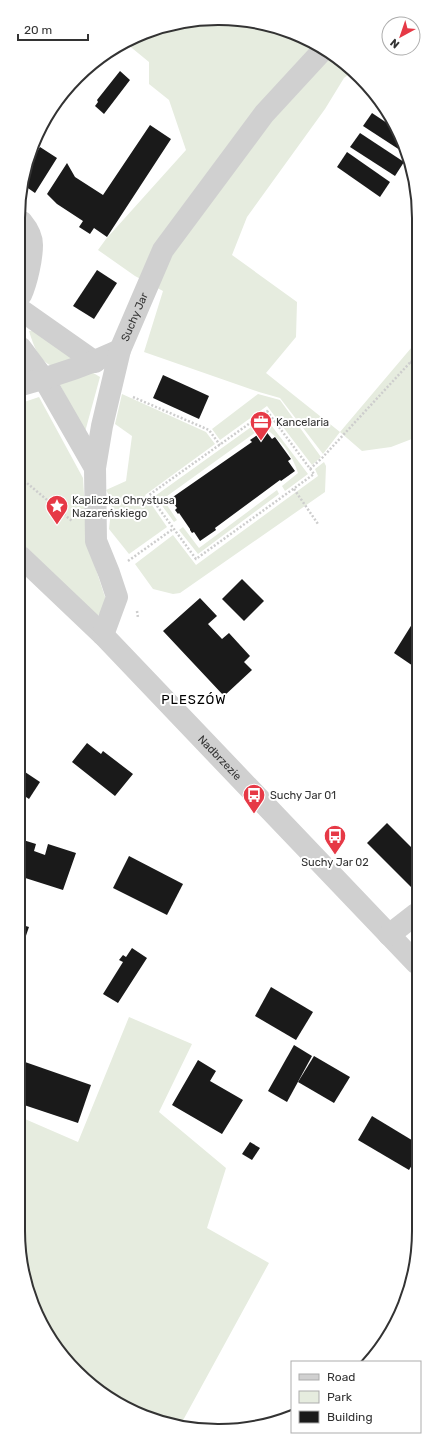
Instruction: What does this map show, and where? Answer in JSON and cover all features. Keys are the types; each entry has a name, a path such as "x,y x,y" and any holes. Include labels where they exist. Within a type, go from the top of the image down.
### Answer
{"street":[{"name":"Suchy Jar","path":"103,635 117,597 96,541 95,468 102,426 120,350 163,250 264,114 319,54"},
{"path":"25,226 28,230 32,244 25,287"},
{"path":"25,313 95,362"},
{"path":"25,384 95,362 120,350"},
{"path":"25,353 44,379 95,468"},
{"name":"Nadbrzezie","path":"25,561 103,635 412,959"},
{"path":"389,935 412,917"}],"path":[{"path":"310,469 327,453 410,362"},
{"path":"111,387 209,430 220,445"},
{"path":"267,411 310,469 314,474 196,559 150,495 267,411"},
{"path":"25,481 96,541"},
{"path":"294,489 318,524"},
{"path":"131,559 173,529"}],"green space":[{"path":"206,25 231,25 269,32 293,40 315,51 348,75 344,78 325,109 247,217 232,255 297,302 296,337 266,373 340,432 323,454 280,398 144,352 163,291 135,276 98,250 106,239 186,150 169,100 149,84 149,62 130,47 156,35 181,29"},
{"path":"37,330 74,358 56,368 45,362 35,348 29,331"},
{"path":"412,347 412,439 391,447 362,451 340,432"},
{"path":"90,371 100,377 85,432 59,383"},
{"path":"122,394 206,432 215,444 145,495 167,527 129,554 109,529 112,501 106,490 126,481 132,436 115,424"},
{"path":"258,394 280,400 321,457 312,465 267,406 220,440 212,429"},
{"path":"39,397 83,478 87,542 107,603 97,617 25,546 25,402"},
{"path":"265,417 308,474 285,491 282,486 298,473 285,447 275,436 263,427 163,499 177,520 174,522 155,496"},
{"path":"324,462 326,466 325,492 180,593 173,594 153,589 135,564 173,535 196,565 318,476 315,469"},
{"path":"277,490 279,494 198,554 179,530 183,527 199,548"},
{"path":"129,1017 192,1044 159,1112 226,1168 207,1228 269,1263 183,1420 156,1414 133,1404 111,1391 91,1376 73,1358 58,1338 45,1316 35,1293 25,1243 25,1119 78,1142"}],"building":[{"path":"120,71 130,80 104,114 95,106 98,102 97,100"},
{"path":"372,113 386,123 399,150 363,126"},
{"path":"150,125 171,139 107,237 94,228 90,234 79,227 83,221 57,204 47,194 67,163 75,177 103,195"},
{"path":"360,133 404,163 395,176 350,147"},
{"path":"40,147 57,158 35,193 28,188 36,153"},
{"path":"347,152 390,182 380,197 337,167"},
{"path":"97,270 117,283 94,319 73,306"},
{"path":"163,375 209,396 199,419 153,398"},
{"path":"265,430 272,439 275,437 291,459 288,461 295,471 281,481 280,480 215,528 216,530 200,541 194,532 192,533 179,513 178,514 175,510 177,508 170,499 252,442 250,440"},
{"path":"242,579 264,601 244,621 222,599"},
{"path":"200,598 217,616 208,624 222,639 229,633 250,656 244,662 252,670 224,696 163,631"},
{"path":"412,624 412,665 394,653"},
{"path":"87,743 101,754 103,751 133,774 115,796 72,762"},
{"path":"25,772 40,782 29,799 25,796"},
{"path":"387,823 412,848 412,888 367,843"},
{"path":"25,841 36,844 34,851 45,855 48,844 76,853 63,890 25,878"},
{"path":"129,856 183,884 167,915 113,888"},
{"path":"25,926 29,927 25,939"},
{"path":"132,948 147,958 118,1003 103,994 123,962 119,960 123,955 126,957"},
{"path":"271,987 313,1012 296,1040 255,1016"},
{"path":"294,1045 312,1056 287,1102 268,1091"},
{"path":"314,1056 350,1077 334,1103 298,1082"},
{"path":"198,1060 216,1071 210,1081 243,1100 222,1134 172,1105"},
{"path":"25,1062 91,1085 78,1123 25,1105"},
{"path":"372,1116 412,1140 412,1165 409,1170 358,1140"},
{"path":"250,1142 260,1148 252,1160 242,1154"}],"place":[{"name":"Kancelaria","path":"261,442"},
{"name":"Kapliczka Chrystusa Nazareńskiego","path":"57,526"},
{"name":"Suchy Jar 01","path":"254,814"},
{"name":"Suchy Jar 02","path":"335,856"}],"district":[{"name":"PLESZÓW","path":"194,699"}]}
